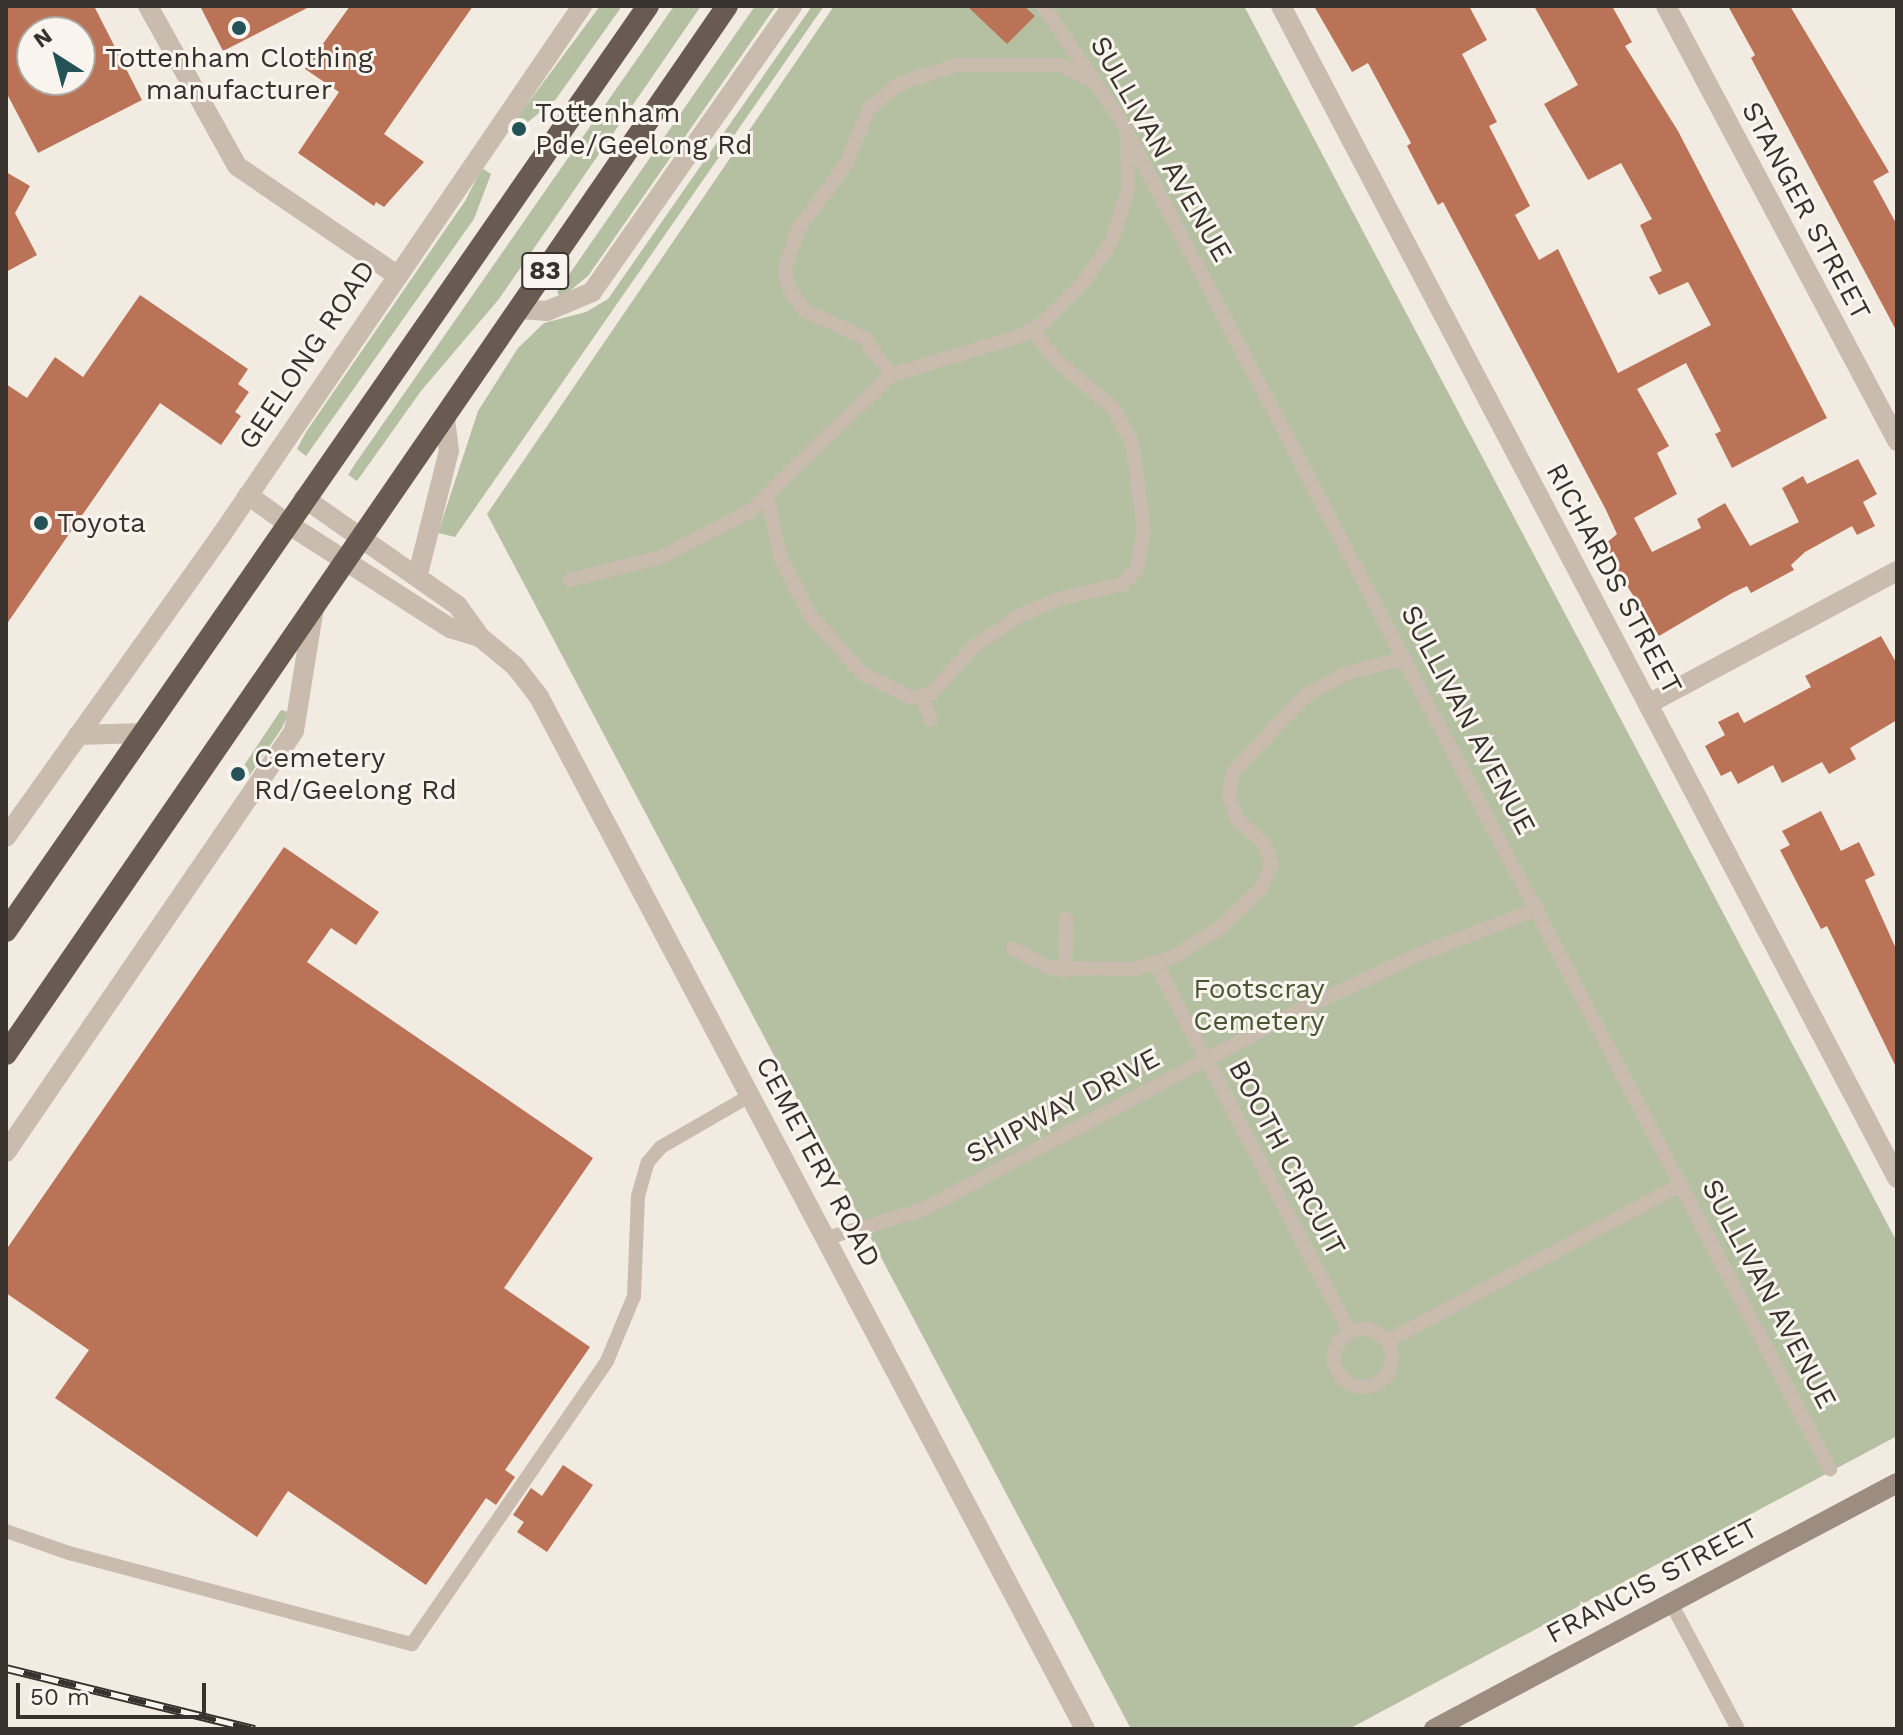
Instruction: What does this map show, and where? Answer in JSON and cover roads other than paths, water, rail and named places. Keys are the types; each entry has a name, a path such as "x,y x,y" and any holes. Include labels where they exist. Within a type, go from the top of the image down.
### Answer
{"highway":[{"name":"83","path":"6,931 648,6"},
{"name":"83","path":"6,1054 727,6"}],"main road":[{"name":"FRANCIS STREET","path":"1434,1729 1897,1483"}],"street":[{"path":"148,6 227,156 398,276"},
{"name":"GEELONG ROAD","path":"6,837 248,495 582,6"},
{"path":"519,309 547,311 592,292 792,6"},
{"name":"RICHARDS STREET","path":"1281,6 1897,1178"},
{"name":"STANGER STREET","path":"1666,6 1897,441"},
{"path":"418,574 449,451 445,416"},
{"name":"CEMETERY ROAD","path":"248,495 344,564 450,628 480,637"},
{"name":"CEMETERY ROAD","path":"304,498 418,574 457,605 480,637 515,666 563,736 1085,1729"},
{"path":"1648,704 1897,571"},
{"path":"6,1152 294,731 314,607"},
{"path":"78,735 144,733"}],"lane":[{"name":"SULLIVAN AVENUE","path":"1043,6 1119,117 1830,1469"},
{"path":"891,375 864,338 808,314 791,293 785,274 797,231 846,164 869,109 907,80 978,63 1068,66 1106,95"},
{"path":"570,580 661,557 720,529 768,498 891,375 1032,330 1084,281 1116,231 1130,170 1119,117"},
{"path":"923,698 994,631 1044,604 1120,586 1140,559 1143,501 1126,428 1106,400 1059,363 1032,330"},
{"path":"768,498 782,563 821,630 874,683 923,698"},
{"path":"1013,948 1037,965 1065,971 1103,972 1156,964 1230,920 1269,876 1269,851 1245,831 1232,808 1229,784 1236,769 1306,695 1347,673 1405,658"},
{"path":"923,698 931,720"},
{"name":"SHIPWAY DRIVE","path":"827,1238 922,1210 1206,1060 1400,963 1538,909"},
{"path":"1065,971 1066,919"},
{"name":"BOOTH CIRCUIT","path":"1156,964 1350,1332"},
{"path":"6,1531 69,1553 412,1644 607,1361 634,1296 638,1196 648,1162 661,1147 751,1095"},
{"path":"1387,1341 1682,1184"},
{"path":"1370,1330 1387,1341 1392,1357 1387,1374 1374,1385 1354,1386 1341,1377 1334,1362 1338,1344 1350,1332 1370,1330"},
{"path":"1671,1603 1738,1729"}],"railway":[{"path":"6,1668 255,1729"}],"place":[{"name":"Tottenham Clothing manufacturer","path":"239,28"},
{"name":"Tottenham Pde/Geelong Rd","path":"519,129"},
{"name":"Toyota","path":"41,523"},
{"name":"Cemetery Rd/Geelong Rd","path":"238,774"}],"park label":[{"name":"Footscray Cemetery","path":"1259,1005"}]}
